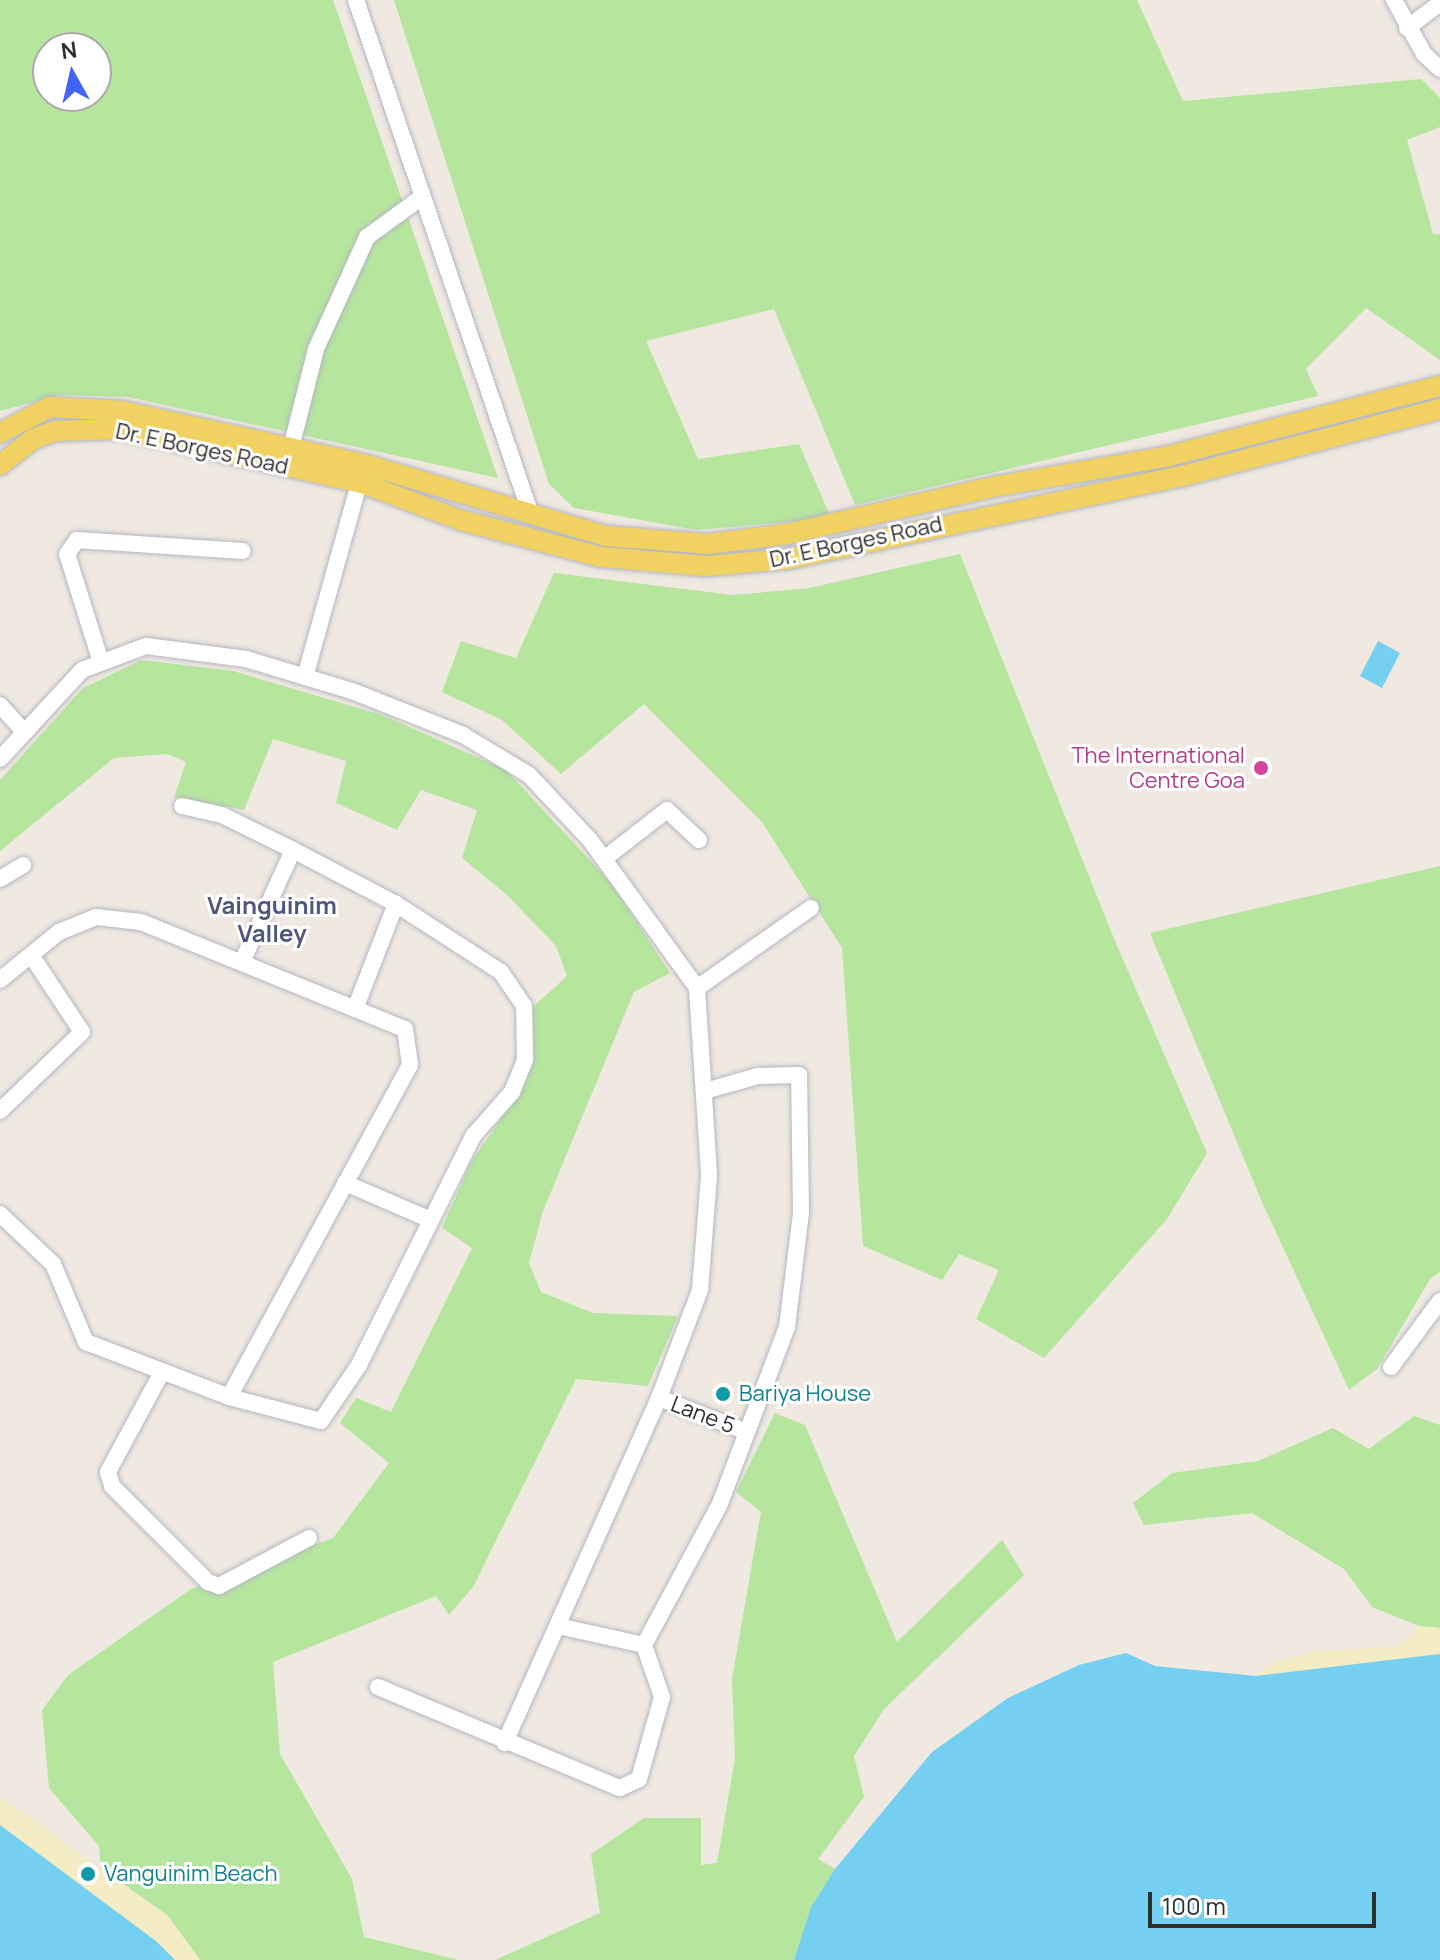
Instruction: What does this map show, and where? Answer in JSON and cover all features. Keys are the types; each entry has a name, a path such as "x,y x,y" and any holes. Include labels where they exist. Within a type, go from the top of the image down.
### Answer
{"main road":[{"name":"Dr. E Borges Road","path":"0,465 33,439 55,431 119,429 362,473 605,536 708,544 787,534 993,487 1165,457 1440,386"},
{"name":"Dr. E Borges Road","path":"0,433 50,407 77,405 291,448 362,473 460,520 601,557 707,566 788,559 1187,475 1440,409"}],"street":[{"path":"356,0 531,515"},
{"path":"1394,0 1407,28 1440,69"},
{"path":"1407,28 1440,3"},
{"path":"291,448 316,349 367,237 422,197"},
{"path":"305,677 362,473"},
{"path":"100,659 67,554 77,540 243,551"},
{"path":"0,759 82,670 100,659 146,646 246,659 305,677 420,715 529,775 604,859 697,988 709,1176 700,1290 659,1398 505,1743"},
{"path":"0,705 24,732"},
{"path":"0,1214 53,1264 86,1342 229,1397 321,1421 359,1365 473,1136 512,1092 525,1059 524,1006 501,972 396,904 293,850 222,815 182,806"},
{"path":"604,859 667,810 699,840"},
{"path":"242,962 293,850"},
{"path":"0,879 23,865"},
{"path":"355,1009 396,904"},
{"path":"697,988 811,908"},
{"path":"0,980 33,958 59,932 96,917 141,922 405,1029 411,1048 410,1065 229,1397"},
{"path":"0,1111 82,1032 33,958"},
{"path":"378,1687 505,1743 620,1788 631,1786 639,1779 662,1697 644,1645 719,1506 787,1327 801,1213 799,1075 758,1076 705,1091"},
{"path":"345,1183 431,1220"},
{"path":"1391,1367 1440,1301"},
{"path":"162,1372 108,1472 112,1486 208,1582 219,1586 309,1538"},
{"name":"Lane 5","path":"659,1398 747,1432"},
{"path":"558,1626 644,1645"}],"green space":[{"path":"0,0 333,0 498,478 128,397 60,395 0,411"},
{"path":"394,0 1137,0 1183,101 1421,79 1440,98 1440,127 1407,140 1433,234 1440,234 1440,360 1366,308 1306,369 1318,396 855,505 774,309 646,341 698,459 799,444 831,518 697,530 574,508 549,484"},
{"path":"960,554 1115,941 1207,1153 1167,1219 1044,1358 976,1319 999,1270 959,1254 942,1280 863,1246 842,948 762,822 644,704 561,774 502,720 442,692 461,641 516,658 554,573 733,595 809,588"},
{"path":"141,660 233,671 382,715 506,770 612,884 670,973 634,992 543,1211 529,1263 541,1292 593,1313 678,1316 648,1386 576,1379 473,1587 449,1615 436,1596 273,1662 280,1754 352,1879 364,1937 459,1960 200,1960 167,1915 101,1869 99,1846 49,1788 42,1710 68,1675 191,1589 333,1538 389,1463 340,1423 356,1398 391,1412 472,1248 442,1228 471,1162 513,1102 534,1061 533,1007 567,976 556,946 506,894 462,858 477,810 421,790 397,830 336,803 346,761 273,739 244,810 174,797 186,762 168,754 114,758 0,851 0,780 83,688"},
{"path":"1440,866 1440,1272 1430,1279 1377,1369 1349,1390 1262,1202 1150,933"},
{"path":"775,1413 805,1425 897,1642 1002,1540 1024,1575 884,1709 854,1756 864,1797 818,1859 835,1869 811,1907 794,1960 495,1960 600,1913 591,1854 644,1818 701,1818 701,1865 717,1863 735,1758 732,1679 761,1512 736,1492"},
{"path":"1414,1416 1440,1425 1440,1628 1419,1626 1372,1607 1344,1569 1252,1513 1144,1525 1133,1503 1172,1473 1258,1461 1333,1428 1369,1449"}],"sand":[{"path":"1419,1626 1440,1628 1440,1654 1257,1676 1268,1664 1315,1651 1398,1646"},
{"name":"Vanguinim Beach","path":"0,1797 167,1915 200,1960 175,1960 0,1825"}],"water":[{"path":"1378,641 1400,653 1382,688 1360,676"},
{"path":"1126,1653 1155,1666 1256,1676 1440,1654 1440,1960 794,1960 811,1907 835,1869 932,1752 1008,1698 1079,1665"},
{"path":"0,1825 156,1941 175,1960 0,1960"}],"place":[{"name":"The International Centre Goa","path":"1261,768"},
{"name":"Bariya House","path":"723,1394"},
{"name":"Vanguinim Beach","path":"88,1874"}],"district":[{"name":"Vainguinim Valley","path":"272,919"}]}
